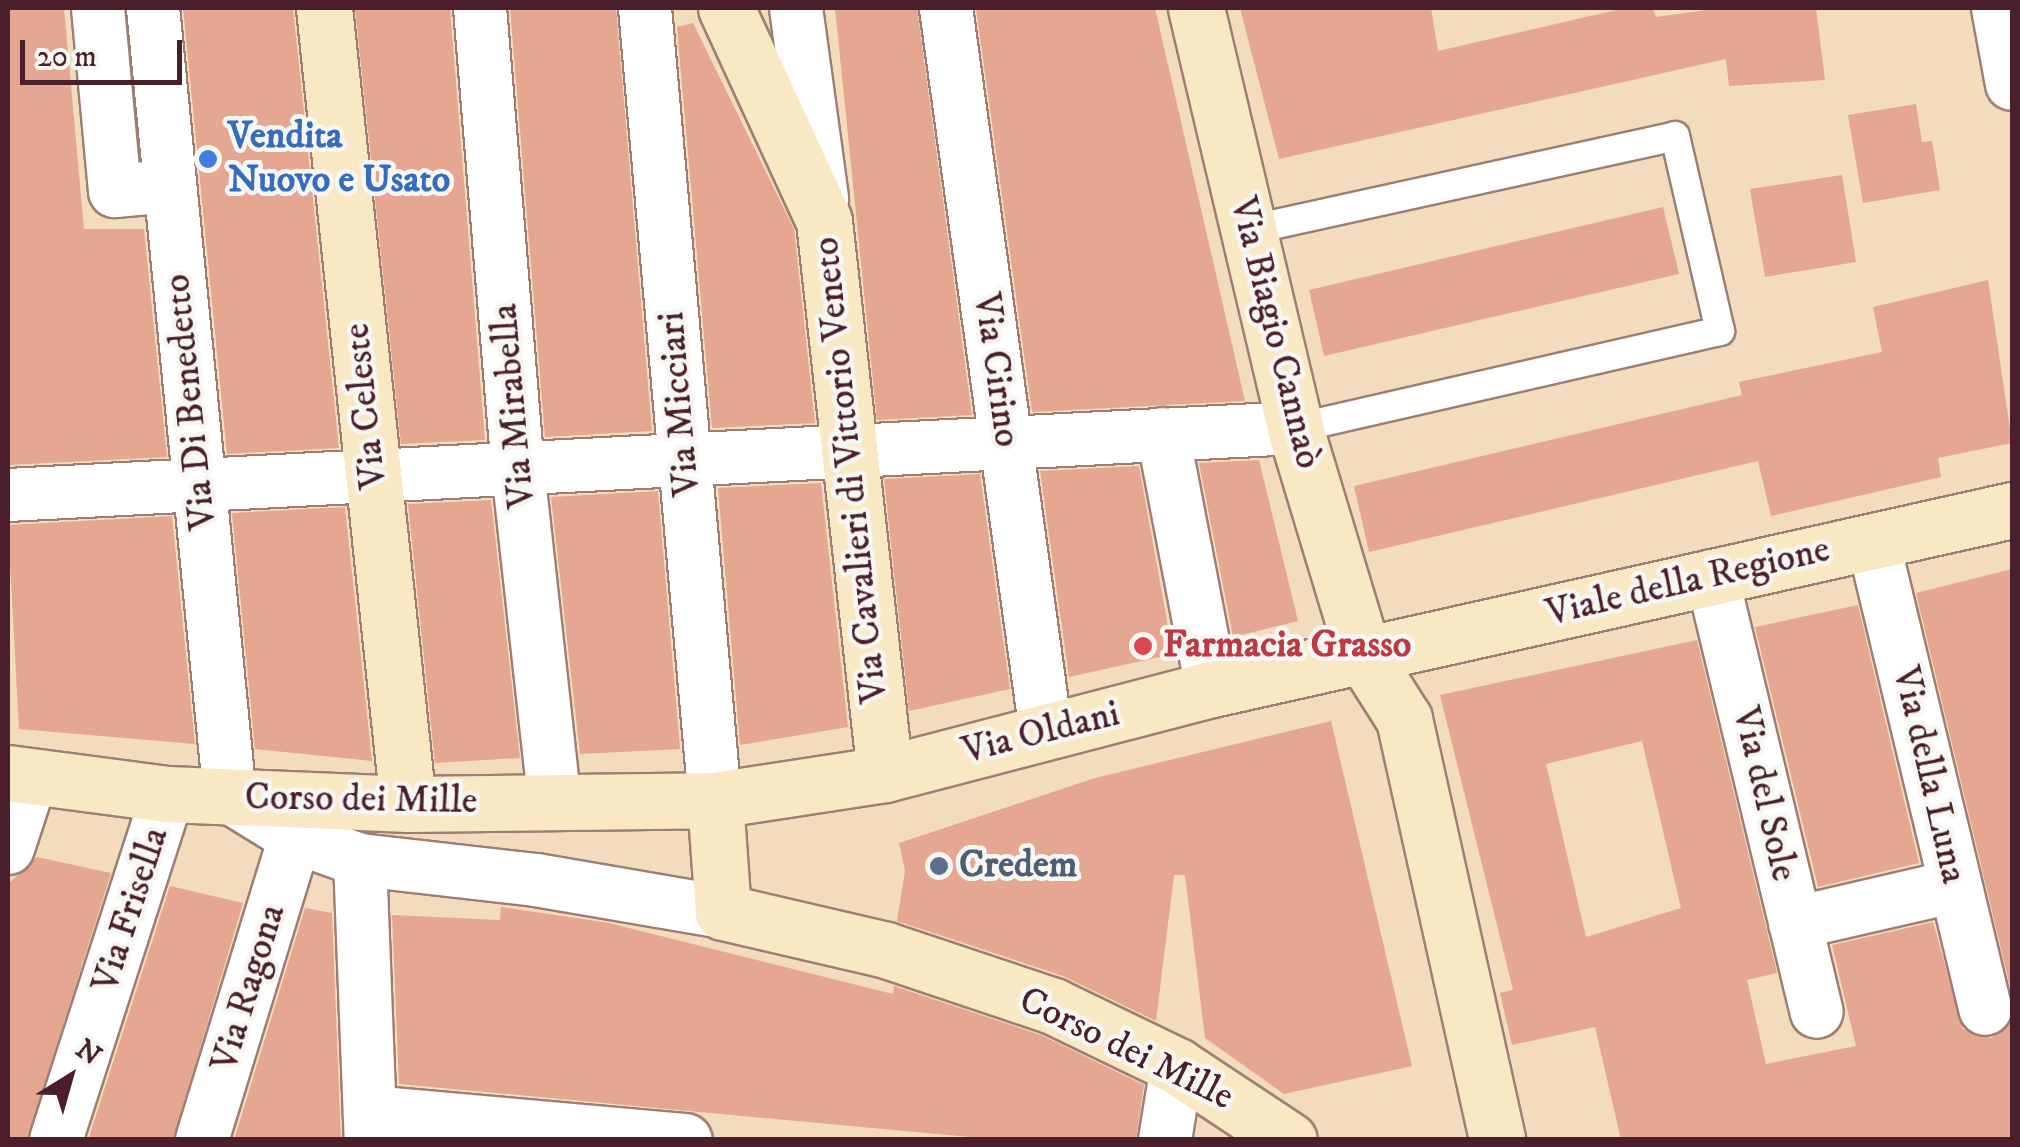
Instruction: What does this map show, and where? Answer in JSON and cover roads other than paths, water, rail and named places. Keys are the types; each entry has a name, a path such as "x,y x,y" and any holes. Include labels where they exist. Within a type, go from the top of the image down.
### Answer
{"street":[{"path":"98,8 115,190 170,186"},
{"name":"Via Di Benedetto","path":"152,8 230,797"},
{"name":"Via Celeste","path":"324,8 408,804"},
{"name":"Via Mirabella","path":"480,8 518,470 555,803"},
{"name":"Via Micciari","path":"644,8 715,800"},
{"name":"Via Cavalieri di Vittorio Veneto","path":"726,8 824,221 853,451 884,774"},
{"path":"796,8 824,221"},
{"name":"Via Cirino","path":"946,8 1046,732"},
{"name":"Via Biagio Cannaò","path":"1196,8 1295,428 1364,656 1404,719 1497,1140"},
{"path":"1998,8 2012,84"},
{"path":"8,495 374,480 1295,428"},
{"path":"1163,434 1212,689"},
{"name":"Viale della Regione","path":"1364,656 2012,510"},
{"name":"Via della Luna","path":"1873,541 1985,1009"},
{"name":"Via del Sole","path":"1712,576 1817,1012"},
{"name":"Via Oldani","path":"715,800 884,774 1212,689 1364,656"},
{"path":"8,848 19,776"},
{"name":"Corso dei Mille","path":"19,776 168,794 408,804 715,800"},
{"name":"Via Frisella","path":"56,1140 168,794"},
{"path":"230,797 295,837 360,860 536,880 723,912 715,800"},
{"name":"Via Ragona","path":"202,1140 295,837"},
{"path":"360,860 370,1126 686,1140"},
{"path":"1795,923 1955,886"},
{"name":"Corso dei Mille","path":"723,912 886,950 1053,1006 1178,1066 1289,1140"},
{"path":"1164,1140 1178,1066"}],"lane":[{"path":"1249,230 1675,136 1720,331 1295,428"}],"place":[{"name":"Vendita Nuovo e Usato","path":"208,159"},
{"name":"Farmacia Grasso","path":"1143,646"},
{"name":"Credem","path":"939,866"}]}
